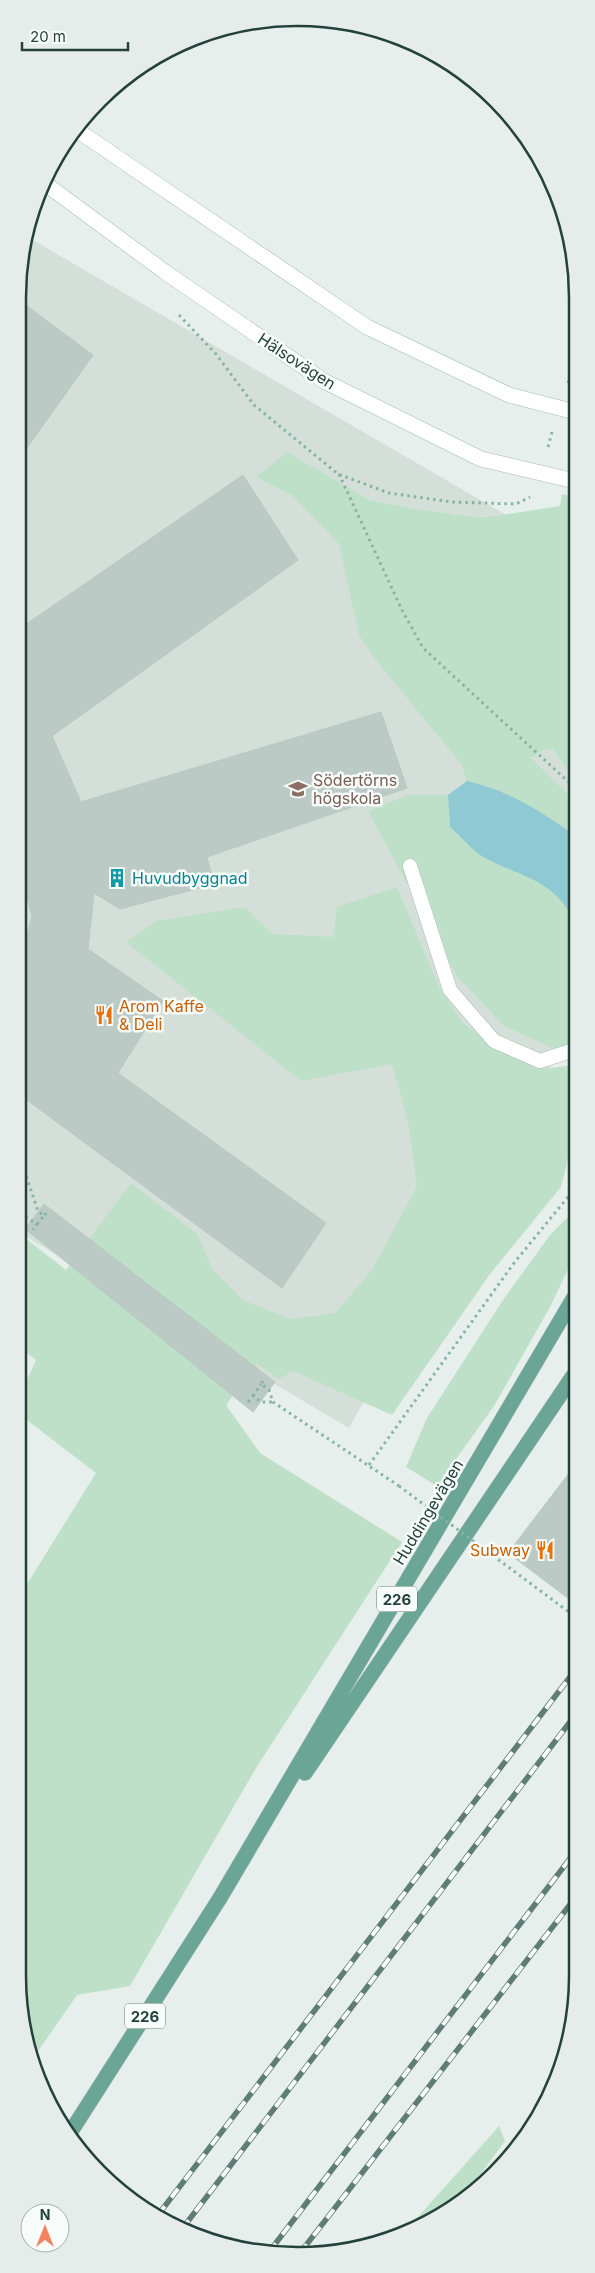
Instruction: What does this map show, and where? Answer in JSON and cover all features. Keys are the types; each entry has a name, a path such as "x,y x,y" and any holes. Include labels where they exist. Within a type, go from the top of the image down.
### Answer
{"main road":[{"name":"Huddingevägen","path":"220,1898 569,1306"},
{"name":"Huddingevägen","path":"74,2128 220,1898 569,1382"}],"street":[{"path":"81,133 367,328 509,395 569,410"},
{"name":"Hälsovägen","path":"50,187 166,272 324,381 481,459 569,480"}],"lane":[{"path":"410,866 450,990 472,1018 494,1041 540,1061 569,1052"}],"path":[{"path":"174,311 216,354 254,405 338,474 389,493 452,502 516,504 526,501 534,494"},
{"path":"545,456 552,432"},
{"path":"338,474 402,610 423,648 569,782"},
{"path":"26,1176 38,1212 44,1216"},
{"path":"369,1466 514,1263 569,1195"},
{"path":"32,1230 47,1212"},
{"path":"26,1217 37,1224"},
{"path":"248,1402 262,1383 269,1390 273,1402"},
{"path":"253,1396 261,1402 273,1402 399,1486 569,1612"}],"shaded area":[{"name":"Södertörns högskola","path":"32,240 569,552 569,1033 349,1428 26,1237 26,298"}],"green space":[{"path":"287,452 369,500 413,509 482,518 560,506 562,494 569,496 569,770 564,766 553,749 544,750 531,758 569,796 569,831 524,802 497,790 467,781 462,765 375,659 359,635 339,544 292,495 256,477"},
{"path":"408,795 448,795 450,827 483,857 543,884 564,901 569,910 569,1044 554,1049 504,1026 456,975 368,811"},
{"path":"397,887 438,985 462,1022 504,1054 543,1069 569,1066 569,1155 561,1187 490,1274 392,1415 293,1371 279,1379 257,1364 226,1405 260,1453 402,1542 256,1768 130,1986 77,1995 37,2052 31,2028 26,1976 26,1586 96,1473 26,1419 26,1382 36,1360 26,1352 26,1239 66,1270 131,1183 197,1234 213,1270 243,1300 290,1319 335,1313 372,1270 417,1186 408,1122 392,1064 301,1081 126,942 156,921 245,907 273,934 333,937 337,907"},
{"path":"569,1216 569,1267 550,1307 494,1406 437,1486 406,1467 427,1418 503,1300 550,1235"},
{"path":"499,2126 505,2141 479,2176 463,2191 416,2220"}],"water":[{"path":"467,781 483,785 524,802 569,831 569,912 556,895 546,887 480,855 450,827 448,795"}],"building":[{"path":"26,305 93,355 26,449"},
{"name":"Huvudbyggnad","path":"243,475 298,560 52,736 81,802 381,712 407,788 207,857 214,884 120,909 94,893 88,949 163,1001 118,1073 326,1223 282,1288 26,1099 26,939 32,917 26,892 26,624"},
{"path":"44,1204 275,1382 253,1412 26,1230"},
{"path":"569,1473 569,1599 508,1553"}],"railway":[{"path":"162,2210 569,1678"},
{"path":"187,2223 569,1723"},
{"path":"274,2245 569,1860"},
{"path":"305,2247 569,1906"}],"place":[{"name":"Södertörns högskola","path":"298,789"},
{"name":"Huvudbyggnad","path":"117,878"},
{"name":"Arom Kaffe & Deli","path":"104,1015"},
{"name":"Subway","path":"545,1550"}]}
